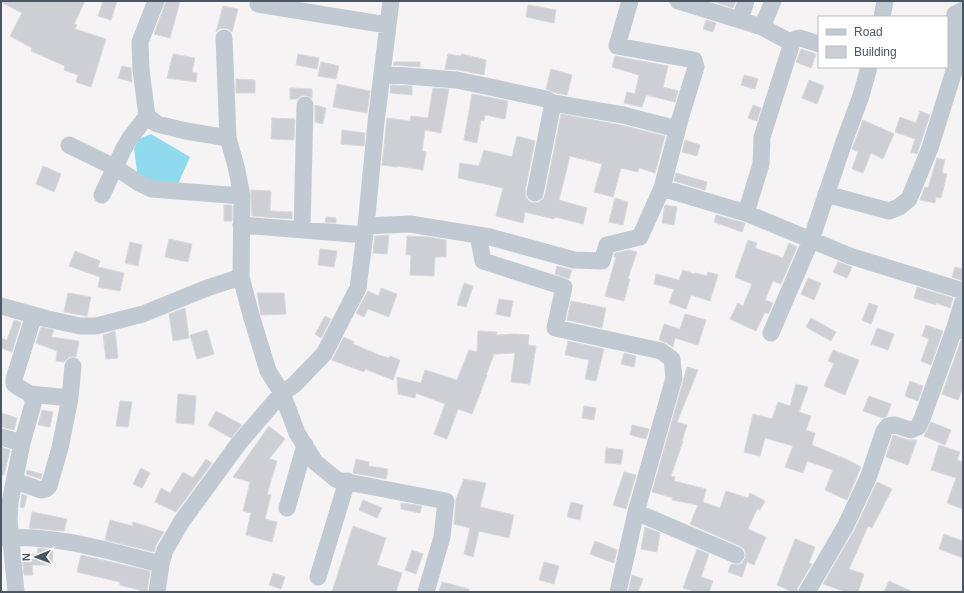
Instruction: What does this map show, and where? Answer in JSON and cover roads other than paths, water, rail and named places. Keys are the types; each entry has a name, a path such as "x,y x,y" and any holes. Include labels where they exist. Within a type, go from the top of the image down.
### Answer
{"street":[{"path":"156,1 140,42 141,70 148,116 157,124 186,131 228,138"},
{"path":"156,592 165,550 182,521 239,443 282,393 294,385 324,354 358,288 366,230 369,185 391,1"},
{"path":"242,225 302,230 366,230 410,224 490,237 574,260 602,261 607,245 640,237 662,188 677,129 696,67 694,60 617,46 630,1"},
{"path":"678,1 707,5 740,20 762,27 792,43"},
{"path":"740,20 746,1"},
{"path":"762,27 773,1"},
{"path":"882,16 885,1"},
{"path":"258,4 387,25"},
{"path":"826,194 889,211 899,207 909,199 930,148 954,71 959,42 954,19 955,14 963,10"},
{"path":"224,38 228,138 236,166 242,196 241,277 250,315 268,370 282,393 297,433 304,445 315,462 337,480 446,501 442,537 426,592"},
{"path":"746,213 761,164 762,137 792,43 795,39 800,38 818,44"},
{"path":"771,333 811,240 844,139 861,96 869,68"},
{"path":"382,74 457,80 546,99 553,103 623,115 677,129"},
{"path":"535,193 553,103"},
{"path":"302,230 305,105"},
{"path":"102,195 116,168 123,150 130,138 148,116"},
{"path":"68,145 116,168 139,183 152,189 242,196"},
{"path":"662,188 746,213 850,256 963,291"},
{"path":"478,235 483,261 564,287 555,328 661,351 672,359 674,378 636,512 618,592"},
{"path":"1,306 80,326 96,326 143,314 207,288 241,277"},
{"path":"807,592 846,525 868,478 884,431 888,426 894,424 911,430 918,427 959,329 963,301"},
{"path":"34,315 14,379 14,384 30,394 70,398"},
{"path":"14,481 41,490 46,489 49,486 60,448 70,398 73,366"},
{"path":"16,592 6,538 14,481 22,443 33,404 33,398 30,394"},
{"path":"1,437 22,443"},
{"path":"287,508 304,445"},
{"path":"318,577 347,481"},
{"path":"636,512 736,555"},
{"path":"6,538 48,538 73,542 161,564"}],"water":[{"path":"151,134 190,157 178,184 166,184 138,178 134,149 139,139"}]}
